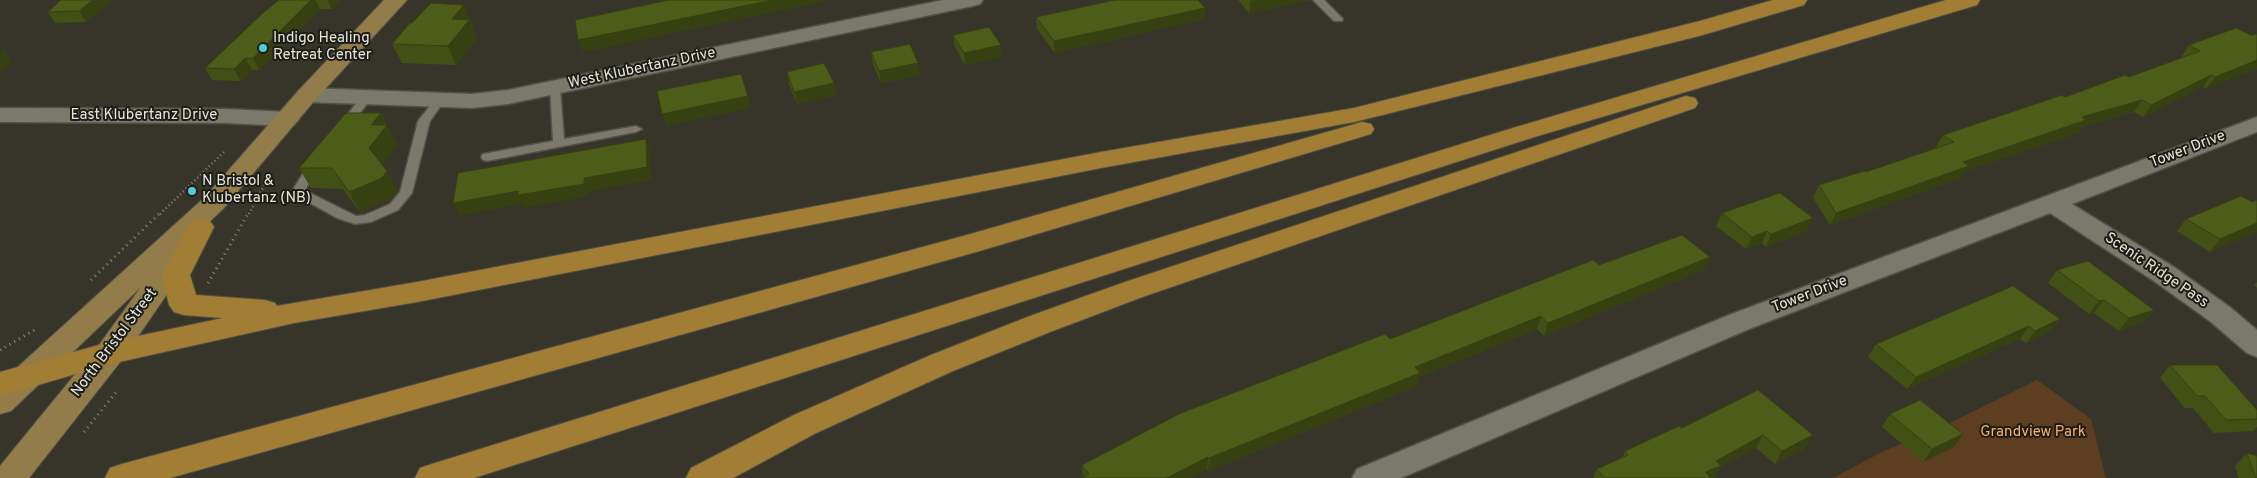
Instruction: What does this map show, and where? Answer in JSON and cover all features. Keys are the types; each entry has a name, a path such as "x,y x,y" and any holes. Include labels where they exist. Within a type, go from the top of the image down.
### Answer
{"highway":[{"path":"122,478 973,243 1796,0"},
{"path":"432,478 1522,134 1964,1"},
{"path":"703,478 805,424 942,363 1040,324 1135,289 1812,61 1964,1"},
{"path":"13,380 110,353 294,313 417,292 1101,160 1354,115 1708,26"},
{"path":"207,215 176,275 184,305 294,313"}],"main road":[{"name":"North Bristol Street","path":"10,478 110,353 207,215 307,95 396,0"},
{"name":"North Bristol Street","path":"0,402 13,380 207,215"}],"street":[{"name":"West Klubertanz Drive","path":"307,95 479,100 555,87 943,3 973,0"},
{"name":"East Klubertanz Drive","path":"0,115 226,116 288,119"},
{"name":"Tower Drive","path":"1368,478 1739,322 2257,124"},
{"name":"Scenic Ridge Pass","path":"2051,202 2164,274 2221,315 2257,346"}],"lane":[{"path":"1318,0 1338,19"},
{"path":"555,87 559,144"},
{"path":"338,133 366,98"},
{"path":"322,154 300,188 303,194 355,220 367,219 394,207 406,193 424,121 440,100"},
{"path":"487,157 636,129"}],"path":[{"path":"84,287 233,144"},
{"path":"0,350 41,326"}],"green space":[{"name":"Grandview Park","path":"2037,380 2091,419 2106,478 1833,478 1882,452 1948,424"}],"building":[{"path":"61,0 93,0 79,11 48,12"},
{"path":"279,0 311,0 253,58 245,58 234,69 205,68 264,12"},
{"path":"669,0 773,0 578,40 575,20"},
{"path":"1115,0 1198,0 1205,8 1054,41 1036,17"},
{"path":"431,3 464,5 452,19 469,20 448,46 392,44 410,23"},
{"path":"989,27 1001,45 964,53 953,35"},
{"path":"2236,28 2251,35 2257,34 2257,60 2215,77 2211,75 2151,105 2142,100 2082,117 2086,120 1963,162 1969,166 1836,213 1819,185 1866,172 1954,142 1943,135 2062,95 2065,97 2125,75 2129,77 2200,51 2189,45"},
{"path":"910,44 918,63 879,71 871,52"},
{"path":"824,63 834,83 794,92 787,72"},
{"path":"741,74 748,96 662,114 657,91"},
{"path":"346,113 381,113 371,125 387,125 369,148 387,171 382,178 349,192 332,168 299,168"},
{"path":"646,139 647,167 584,178 584,184 518,195 518,191 453,203 458,173"},
{"path":"1780,193 1813,218 1771,234 1767,231 1752,237 1722,213"},
{"path":"2241,196 2252,202 2257,200 2257,223 2220,239 2186,219"},
{"path":"1682,235 1710,257 1548,323 1541,316 1415,367 1420,373 1208,457 1167,478 1082,478 1089,474 1082,465 1179,414 1385,334 1390,339 1593,260 1599,265"},
{"path":"2088,261 2154,310 2129,318 2104,300 2099,301 2057,270"},
{"path":"2013,286 2060,319 2035,331 2029,326 1916,377 1876,344"},
{"path":"2170,365 2217,365 2257,410 2257,419 2226,420 2205,396 2197,396"},
{"path":"1758,390 1813,435 1782,451 1763,435 1716,461 1721,466 1705,472 1711,478 1605,478 1597,469 1628,455 1625,451 1679,426 1682,428"},
{"path":"1920,400 1963,434 1932,449 1890,414"},
{"path":"2247,453 2257,456 2257,478 2256,478"}],"place":[{"name":"Indigo Healing Retreat Center","path":"263,48"},
{"name":"N Bristol & Klubertanz (NB)","path":"192,191"}]}
